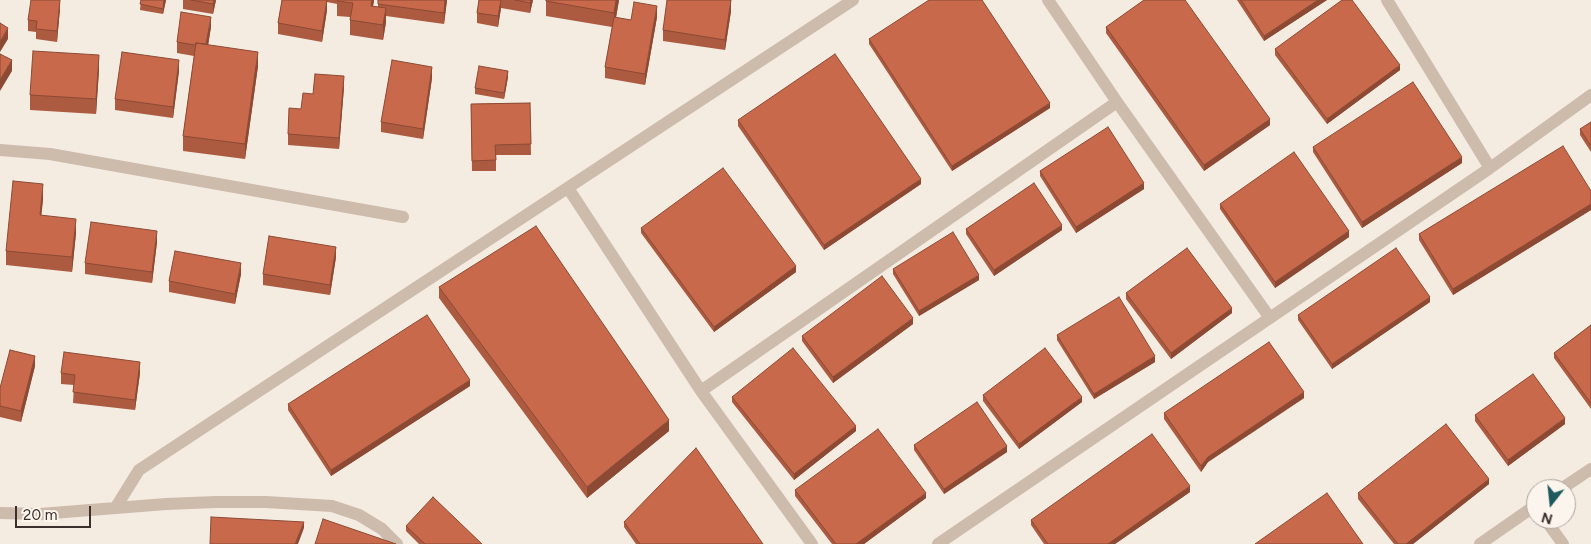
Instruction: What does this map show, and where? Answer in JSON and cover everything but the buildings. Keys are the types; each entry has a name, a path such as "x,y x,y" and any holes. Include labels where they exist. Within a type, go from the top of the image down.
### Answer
{"street":[{"path":"116,507 139,470 853,0"},
{"path":"1048,0 1117,102 1270,318"},
{"path":"1387,0 1490,168"},
{"path":"938,544 1490,168 1591,95"},
{"path":"701,391 1117,102"},
{"path":"0,150 50,154 403,217"},
{"path":"568,188 701,391 812,544"},
{"path":"1576,479 1591,469"},
{"path":"0,513 40,514 116,507 216,502 332,506 359,515 382,529 397,544"},
{"path":"1480,544 1526,513"},
{"path":"1552,529 1563,544"}]}
